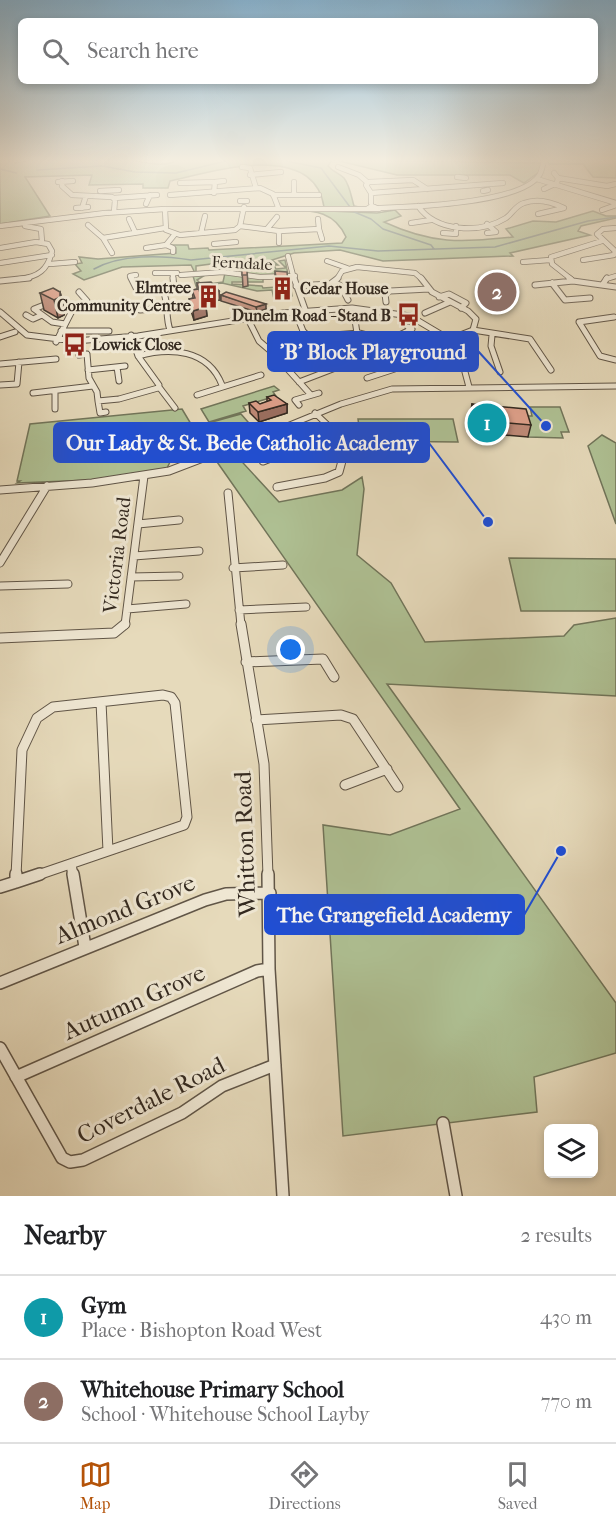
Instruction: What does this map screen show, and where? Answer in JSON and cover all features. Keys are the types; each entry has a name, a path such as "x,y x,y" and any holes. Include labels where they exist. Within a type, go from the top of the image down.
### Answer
{"street":[{"path":"0,228 87,216"},
{"path":"165,216 165,228"},
{"path":"240,216 240,226"},
{"path":"427,216 431,220"},
{"path":"415,225 431,220 456,226 487,224 509,216"},
{"path":"201,233 204,218"},
{"path":"267,229 278,219"},
{"path":"127,221 135,232"},
{"path":"317,221 320,238"},
{"path":"487,224 496,232"},
{"path":"104,238 165,228 175,234 225,232 240,226 279,231 319,229"},
{"path":"456,226 456,234"},
{"path":"91,227 104,238 108,251"},
{"path":"0,228 39,228 42,242"},
{"path":"583,260 616,254 597,236 599,231 616,228"},
{"path":"487,233 505,230"},
{"path":"279,231 280,241"},
{"path":"225,232 227,242"},
{"path":"443,233 462,234"},
{"path":"166,245 175,234"},
{"path":"527,262 550,260 556,254 602,241"},
{"path":"0,248 42,242 51,248 52,255 50,264 35,277 0,281"},
{"path":"214,244 236,242"},
{"path":"146,248 166,245 173,248 173,252"},
{"path":"4,263 52,255"},
{"path":"288,256 306,312"},
{"path":"331,260 347,268 409,272 420,276 439,297 476,319 473,330"},
{"path":"550,260 573,280"},
{"path":"50,264 67,265 75,262"},
{"path":"409,272 417,267"},
{"path":"334,282 340,272 347,268"},
{"name":"Ferndale","path":"155,273 230,272 260,277 294,276"},
{"path":"130,276 139,291 174,287 177,274"},
{"path":"603,284 605,274 616,276"},
{"path":"535,285 573,280 616,287"},
{"path":"296,286 334,282 341,286 348,300"},
{"path":"552,283 563,300 590,298"},
{"path":"388,300 385,294 390,291 429,288"},
{"path":"162,290 168,302 169,327"},
{"path":"56,342 75,308 87,301 79,291"},
{"path":"439,297 449,294 466,303 461,308"},
{"path":"61,298 31,307 54,323 65,324"},
{"path":"430,312 450,302"},
{"path":"144,328 206,325 350,307 386,310 418,318 450,339 461,358 469,387"},
{"path":"140,310 167,308"},
{"path":"0,312 15,332 29,338 56,342 131,335 169,327"},
{"path":"26,315 33,319 42,315"},
{"path":"349,315 355,320 357,333"},
{"path":"614,317 579,322 600,356 616,360"},
{"path":"246,319 259,341 311,395"},
{"path":"299,321 303,332 312,340"},
{"path":"101,331 104,324"},
{"path":"385,342 411,329 408,327"},
{"path":"450,339 473,330 492,335 530,339 551,370"},
{"path":"61,331 110,331"},
{"path":"0,337 15,332"},
{"path":"273,353 312,340 357,333 385,342 416,362"},
{"path":"131,335 138,356 175,408"},
{"path":"492,335 490,346 500,372"},
{"path":"138,356 178,350 210,366 221,378 222,384"},
{"path":"79,355 91,354 89,378 98,392 100,413 106,412"},
{"path":"367,378 416,362 461,358"},
{"path":"0,364 56,359"},
{"path":"0,386 17,384 19,362"},
{"path":"299,382 351,362"},
{"path":"88,370 125,366"},
{"path":"117,367 119,381"},
{"path":"197,395 222,384 234,385 251,376 261,375"},
{"path":"33,393 93,386"},
{"path":"0,490 144,476 198,462 315,413 392,389 616,386"},
{"path":"98,401 119,399 158,387"},
{"path":"55,391 55,409"},
{"path":"299,405 295,400 319,393"},
{"path":"276,487 291,479 327,478 339,472 342,461 335,447 336,436 331,426 315,413"},
{"path":"263,461 277,453 300,446 335,447"},
{"name":"Victoria Road","path":"0,638 114,633 125,626 144,476"},
{"path":"0,562 47,486"},
{"name":"Whitton Road","path":"228,493 233,568 267,804 270,893 269,969 283,1196"},
{"path":"138,524 179,520"},
{"path":"134,555 199,552"},
{"path":"233,568 283,565"},
{"path":"131,578 179,576"},
{"path":"0,586 68,584"},
{"path":"127,609 186,604"},
{"path":"239,610 306,607"},
{"path":"246,662 323,659 334,677"},
{"path":"0,887 16,882 71,864 184,825 187,817 175,703 171,697 163,695 53,707 37,718 22,750 16,882"},
{"path":"101,702 108,851"},
{"path":"256,720 347,716 357,722 398,787"},
{"path":"345,785 387,770"},
{"path":"71,864 85,948"},
{"name":"Almond Grove","path":"0,983 205,900 226,894 270,893"},
{"name":"Autumn Grove","path":"16,1077 257,971 269,969"},
{"name":"Coverdale Road","path":"0,1048 62,1158 70,1162 83,1160 182,1113 222,1086 275,1065"},
{"path":"443,1124 456,1196"}],"green space":[{"path":"0,216 50,216 0,224"},
{"path":"327,216 401,216 384,222 418,235 463,241 513,237 506,229 533,221 556,222 577,216 616,216 616,218 581,226 578,231 590,235 510,253 513,256 383,261 340,250 294,253 272,260 278,265 274,265 276,269 286,268 279,261 285,260 288,274 256,275 234,271 249,270 249,261 242,260 196,266 196,273 191,265 122,267 84,280 73,274 81,271 75,264 82,263 79,257 98,259 176,253 176,248 170,245 188,245 189,249 208,248 209,250 342,243 346,237 341,228"},
{"path":"225,273 263,279 263,282 232,282 232,284 262,286 263,288 277,287 278,296 289,294 286,293 285,283 289,277 292,296 274,299 272,290 257,291 222,283 196,286 193,276 205,275 197,280 202,285 223,282"},
{"path":"274,386 279,390 273,392 276,396 243,406 246,411 209,422 201,409"},
{"path":"530,407 560,407 569,432 561,432 563,438 528,437 522,416 532,416"},
{"path":"182,409 206,449 170,462 167,468 92,480 17,483 20,481 17,481 30,424"},
{"path":"241,414 255,430 225,439 212,422"},
{"path":"358,419 453,419 458,442 361,441"},
{"path":"602,435 616,443 616,524 588,446"},
{"path":"233,452 279,502 342,490 362,477 364,489 357,555 391,583 425,642 564,636 574,625 616,618 616,696 387,684 616,1003 616,1053 534,1077 537,1112 343,1136 323,825 390,835 460,809 215,459"},
{"path":"509,558 616,559 616,611 521,611"}],"building":[{"path":"247,269 247,275 242,275 242,270"},
{"path":"275,271 287,272 288,283 277,284"},
{"path":"211,282 219,291 200,293 197,283"},
{"path":"53,288 60,292 60,297 54,300 40,293"},
{"path":"199,289 206,307 193,311 189,299 195,298 192,290"},
{"path":"226,292 266,304 256,307 221,295"},
{"path":"274,395 287,404 258,412 249,403 256,401 260,404 271,400 267,397"},
{"path":"472,404 526,409 531,425 482,421 480,415 474,415"}],"waterway":[{"path":"363,216 383,229 431,245 434,249"},
{"path":"94,269 129,258 167,257 191,260 329,246 378,251 495,247 588,221 616,217"}],"place":[{"name":"Cedar House","path":"282,288"},
{"name":"Whitehouse Primary School","path":"497,292"},
{"name":"Elmtree Community Centre","path":"209,296"},
{"name":"Dunelm Road - Stand B","path":"409,315"},
{"name":"Lowick Close","path":"74,344"},
{"name":"Gym","path":"487,423"},
{"name":"'B' Block Playground","path":"546,426"},
{"name":"Our Lady & St. Bede Catholic Academy","path":"488,522"},
{"name":"The Grangefield Academy","path":"561,851"}]}
